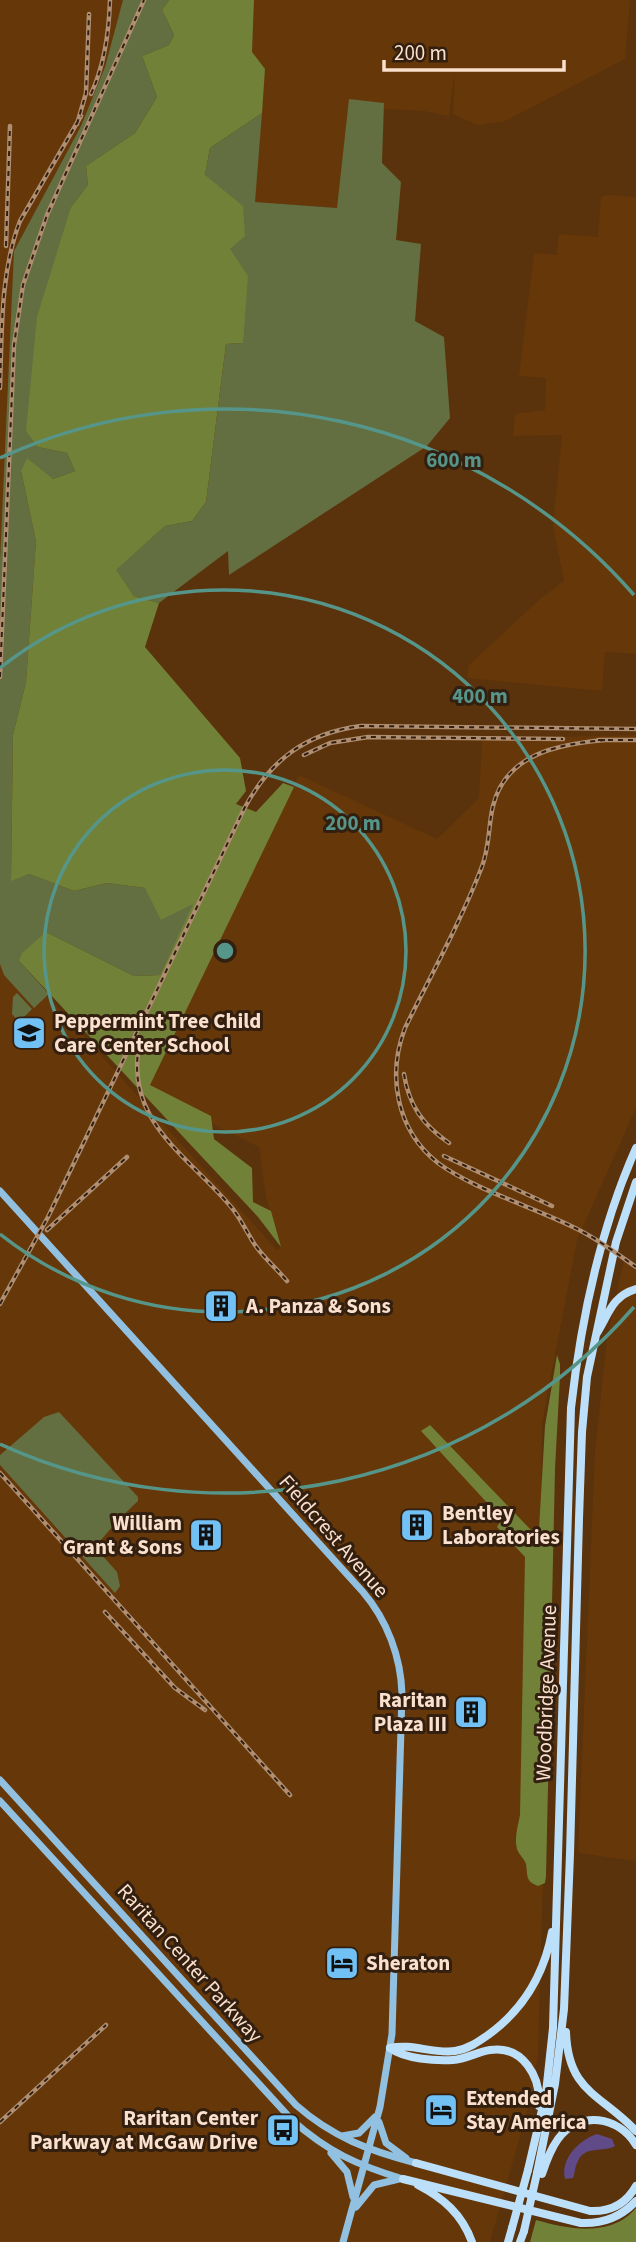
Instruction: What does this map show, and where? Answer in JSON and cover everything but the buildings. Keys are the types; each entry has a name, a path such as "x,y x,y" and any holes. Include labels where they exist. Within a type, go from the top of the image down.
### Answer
{"main road":[{"name":"Woodbridge Avenue","path":"508,2242 536,2173 552,2050 571,1408 577,1355 610,1220 636,1148"},
{"name":"Woodbridge Avenue","path":"520,2242 555,2084 565,1976 582,1432 587,1377 616,1242 636,1182"},
{"name":"Fieldcrest Avenue","path":"0,1191 363,1592 386,1627 396,1655 402,1693 394,1994 390,2048 380,2107 348,2223"},
{"path":"594,1339 612,1304 622,1294 636,1289"},
{"name":"Raritan Center Parkway","path":"0,1780 281,2090 304,2112 334,2134 369,2150 416,2164"},
{"name":"Raritan Center Parkway","path":"0,1801 292,2120 320,2143 364,2167 403,2179"},
{"path":"390,2048 401,2046 447,2052 461,2050 474,2045 507,2020 528,1995 544,1965 558,1892"},
{"path":"565,1976 566,2045 571,2065 588,2090 636,2131"},
{"path":"390,2048 402,2054 447,2060 499,2050 512,2053 523,2060 536,2076 540,2095 536,2173"},
{"path":"334,2134 348,2136 362,2132 380,2107"},
{"path":"380,2107 380,2127 386,2143 416,2164 590,2211 615,2207 626,2200 636,2186"},
{"path":"536,2173 558,2139 572,2127 585,2121 602,2120 613,2124 626,2132 636,2146"},
{"path":"320,2143 347,2172 352,2189 352,2210"},
{"path":"403,2179 434,2194 452,2208 465,2225 472,2242"},
{"path":"343,2242 355,2207 371,2188 382,2182 403,2179 581,2223 613,2218 636,2201"}],"shaded area":[{"path":"0,0 154,0 0,937"},
{"path":"254,0 630,0 625,59 505,121 477,125 453,114 455,69 449,116 424,111 384,109 384,103 337,208 254,202 265,69 252,52"},
{"path":"601,197 636,197 636,654 605,652 602,691 467,678 469,665 540,599 564,581 553,525 562,435 513,436 515,414 545,410 546,378 519,376 534,253 557,255 559,234 598,237"},
{"path":"636,735 636,1108 577,1240 542,1423 541,1523 553,1523 538,2053 532,2094 490,2242 0,2242 0,944 277,1250 281,1247 266,1197 259,1147 147,1091 299,775 437,839 479,798 482,739"},
{"path":"624,1260 636,1264 636,1861 578,1853 595,1452 607,1339"},
{"path":"597,2134 612,2139 615,2146 585,2153 577,2163 573,2178 565,2179 565,2164 572,2151"}],"green space":[{"path":"123,0 169,0 162,10 174,35 169,45 142,56 157,97 135,133 86,166 88,185 71,207 38,447 67,453 75,471 53,479 21,471 36,541 26,682 13,735 11,880 29,874 74,891 107,883 145,888 194,904 160,975 134,976 46,932 19,961 49,994 34,1008 4,975 0,964 0,561 14,251 81,126 105,67"},
{"path":"169,0 254,0 252,52 265,69 262,113 210,148 205,175 243,206 245,236 230,249 248,276 243,343 226,344 206,502 192,521 165,526 116,570 134,596 159,603 145,647 240,758 246,791 236,804 256,812 283,783 294,787 150,1085 211,1116 214,1139 252,1168 253,1202 271,1211 281,1247 258,1217 19,961 22,953 46,932 134,976 160,975 193,904 161,920 145,888 107,883 74,891 29,874 11,881 13,735 26,682 36,541 21,471 27,458 53,479 75,471 67,453 38,447 26,431 37,317 71,207 88,185 86,166 135,133 157,97 142,56 169,45 174,35 162,10"},
{"path":"349,99 384,103 382,163 401,182 396,240 421,244 415,321 444,337 450,418 427,446 229,575 228,551 159,603 134,596 115,570 165,526 192,521 206,502 226,344 243,343 230,249 205,175 210,148 262,113 255,202 337,208"},
{"path":"17,993 32,1009 19,1022 12,1014 13,997"},
{"path":"557,1355 560,1376 555,1469 546,1876 545,1883 538,1886 529,1880 526,1864 518,1851 516,1841 520,1815 525,1557 497,1527 502,1519 421,1431 430,1425 531,1530 539,1529 545,1426"},
{"path":"59,1412 138,1497 138,1501 95,1547 117,1572 120,1586 115,1593 0,1465 0,1455 44,1417"},
{"path":"636,2208 636,2242 530,2242 536,2220 589,2229 614,2224"}],"railway":[{"path":"91,94 105,48 110,0"},
{"path":"0,677 14,345 23,285 47,215 144,0"},
{"path":"77,124 86,93 89,14"},
{"path":"0,388 3,303 13,241 20,221 81,116"},
{"path":"6,246 10,126"},
{"path":"0,1304 48,1217 244,809 278,763 307,742 323,735 361,726 636,729"},
{"path":"304,755 330,743 368,737 563,739"},
{"path":"598,740 636,740"},
{"path":"605,740 570,745 537,755 522,763 500,788 493,806 481,869 455,929 405,1028 396,1083 404,1118 424,1150 438,1163 486,1189 581,1231 636,1267"},
{"path":"141,1037 137,1066 140,1091 149,1113 178,1152 232,1208 259,1250 287,1281"},
{"path":"404,1074 409,1096 419,1114 449,1143"},
{"path":"444,1156 552,1206"},
{"path":"47,1230 127,1157"},
{"path":"0,1473 290,1795"},
{"path":"105,1612 175,1688 205,1710"},
{"path":"0,2122 106,2025"}],"place":[{"name":"Peppermint Tree Child Care Center School","path":"29,1033"},
{"name":"A. Panza & Sons","path":"221,1306"},
{"name":"Bentley Laboratories","path":"417,1525"},
{"name":"William Grant & Sons","path":"206,1535"},
{"name":"Raritan Plaza III","path":"471,1712"},
{"name":"Sheraton","path":"342,1963"},
{"name":"Extended Stay America","path":"441,2110"},
{"name":"Raritan Center Parkway at McGaw Drive","path":"283,2130"}]}
